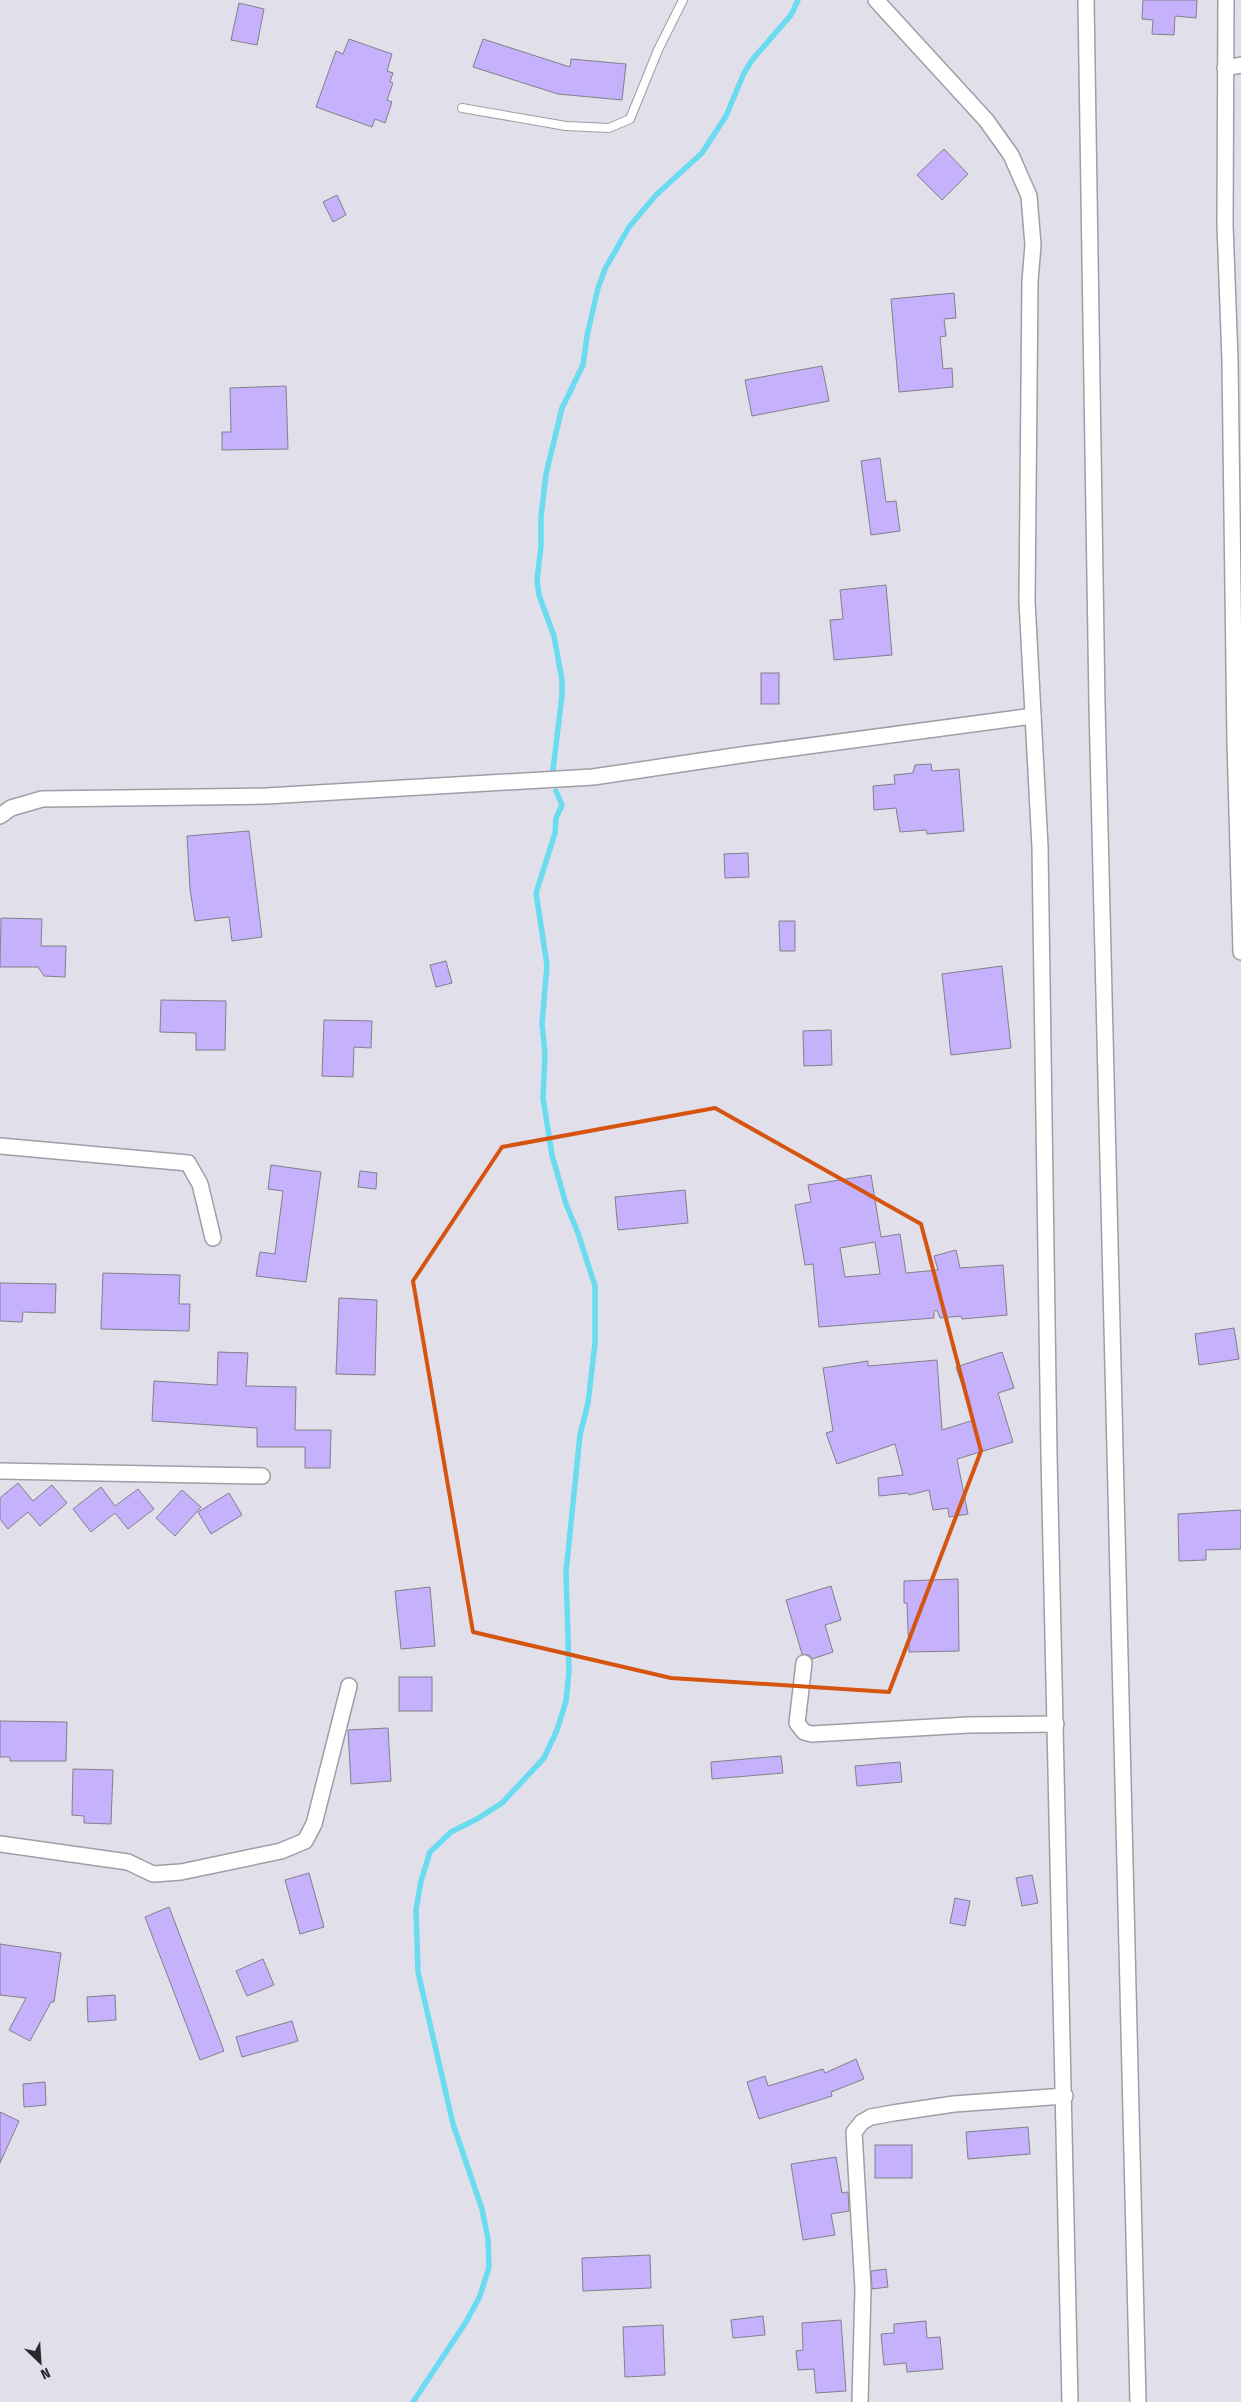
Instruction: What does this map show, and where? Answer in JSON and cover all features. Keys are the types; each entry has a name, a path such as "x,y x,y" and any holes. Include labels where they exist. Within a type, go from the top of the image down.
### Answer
{"street":[{"path":"876,0 986,120 1011,156 1030,196 1033,245 1030,281 1027,601 1040,857 1049,1455 1065,2096 1066,2308 1070,2402"},
{"path":"1086,0 1097,695 1138,2402"},
{"path":"1226,0 1225,225 1230,360 1235,741 1241,952"},
{"path":"1225,68 1241,65"},
{"path":"0,816 11,808 42,799 266,796 593,777 761,752 1033,716"},
{"path":"0,1146 188,1163 200,1184 213,1238"},
{"path":"0,1471 262,1476"},
{"path":"804,1663 797,1723 804,1732 812,1734 968,1725 1056,1724"},
{"path":"0,1844 128,1862 153,1874 181,1872 281,1851 305,1841 314,1824 348,1686"},
{"path":"860,2402 863,2288 854,2132 862,2122 871,2117 893,2113 954,2104 1065,2096"}],"lane":[{"path":"462,108 566,126 609,128 630,119 658,50 682,0"}],"highlighted area":[{"path":"715,1108 921,1224 981,1451 889,1692 671,1678 473,1632 413,1281 502,1147"}],"building":[{"path":"1143,0 1197,0 1196,18 1175,16 1174,35 1152,34 1153,20 1142,19"},
{"path":"239,3 264,9 257,45 231,40"},
{"path":"349,39 392,54 387,71 393,73 390,82 393,83 387,100 392,102 385,123 375,119 372,127 316,107 336,51 343,54"},
{"path":"483,39 570,67 571,59 626,64 622,100 558,94 473,67"},
{"path":"944,149 968,174 942,200 917,175"},
{"path":"337,195 346,215 333,222 323,202"},
{"path":"954,293 956,318 944,319 946,336 940,337 943,369 952,368 953,387 899,392 891,299"},
{"path":"822,366 829,401 752,416 745,380"},
{"path":"286,386 288,449 222,450 222,432 231,432 230,388"},
{"path":"880,458 886,502 896,501 900,531 871,535 861,461"},
{"path":"886,585 892,655 834,660 830,620 843,619 840,590"},
{"path":"761,673 779,673 779,704 761,704"},
{"path":"931,764 932,771 959,769 964,831 927,834 926,830 900,832 896,808 874,810 873,786 895,784 894,775 913,773 915,765"},
{"path":"249,831 262,937 232,941 229,917 195,921 190,889 187,836"},
{"path":"748,853 749,877 725,878 724,854"},
{"path":"1,918 42,919 41,946 66,946 65,977 44,976 38,967 0,967"},
{"path":"779,921 795,921 795,951 780,951"},
{"path":"446,961 452,983 436,987 430,965"},
{"path":"1002,966 1011,1048 951,1055 942,974"},
{"path":"161,1000 226,1001 225,1050 196,1050 196,1033 160,1032"},
{"path":"324,1020 372,1021 371,1048 354,1047 353,1077 322,1076"},
{"path":"831,1030 832,1065 804,1066 803,1031"},
{"path":"271,1165 321,1172 306,1282 256,1276 260,1252 275,1254 283,1191 268,1189"},
{"path":"360,1171 377,1173 376,1189 358,1187"},
{"path":"871,1175 881,1237 900,1234 906,1273 938,1270 934,1256 956,1250 960,1268 1003,1265 1007,1315 962,1319 961,1316 940,1318 937,1310 934,1311 934,1318 819,1327 813,1264 805,1265 795,1205 811,1202 808,1185","holes":["875,1242 880,1274 845,1277 840,1248"]},
{"path":"685,1190 688,1223 618,1230 615,1197"},
{"path":"103,1273 180,1275 179,1304 190,1304 189,1331 101,1329"},
{"path":"0,1283 56,1284 55,1313 23,1312 22,1322 0,1321"},
{"path":"339,1298 377,1300 375,1375 336,1374"},
{"path":"1234,1328 1239,1359 1199,1365 1195,1334"},
{"path":"218,1352 248,1353 246,1386 296,1387 295,1430 331,1430 330,1468 305,1468 305,1447 257,1447 257,1428 152,1421 154,1381 217,1385"},
{"path":"1002,1352 1014,1388 998,1393 1013,1442 957,1459 968,1514 949,1517 948,1508 933,1510 929,1490 909,1495 908,1493 879,1496 878,1478 903,1475 895,1444 837,1464 826,1433 833,1431 823,1368 868,1361 868,1366 937,1360 942,1430 974,1420 956,1367"},
{"path":"18,1483 33,1501 52,1485 67,1503 40,1526 28,1512 8,1529 0,1519 0,1498"},
{"path":"101,1487 115,1506 138,1489 154,1509 128,1529 115,1513 91,1532 73,1509"},
{"path":"182,1490 201,1507 175,1536 156,1518"},
{"path":"229,1493 242,1515 211,1534 198,1512"},
{"path":"1241,1510 1241,1549 1206,1550 1206,1560 1179,1561 1178,1514"},
{"path":"958,1579 959,1651 909,1652 907,1603 904,1603 904,1581"},
{"path":"831,1586 841,1620 825,1625 833,1652 812,1659 809,1655 802,1654 786,1600"},
{"path":"430,1587 435,1646 401,1649 395,1591"},
{"path":"399,1677 432,1677 432,1711 399,1711"},
{"path":"0,1721 67,1722 66,1761 10,1761 10,1757 0,1757"},
{"path":"388,1728 391,1781 351,1784 348,1730"},
{"path":"781,1756 783,1773 712,1779 711,1762"},
{"path":"900,1762 902,1782 857,1786 855,1766"},
{"path":"73,1769 113,1770 111,1824 84,1823 84,1816 72,1815"},
{"path":"309,1873 324,1927 300,1934 285,1880"},
{"path":"1032,1875 1038,1903 1022,1906 1016,1878"},
{"path":"955,1898 970,1901 965,1926 950,1923"},
{"path":"169,1907 224,2051 200,2060 145,1917"},
{"path":"0,1944 61,1953 54,2002 51,2002 30,2041 9,2030 26,1998 0,1995"},
{"path":"263,1959 274,1985 247,1996 236,1971"},
{"path":"115,1995 116,2020 88,2022 87,1997"},
{"path":"292,2021 298,2041 242,2057 236,2037"},
{"path":"856,2059 864,2079 831,2092 832,2096 759,2119 747,2082 765,2076 768,2086 823,2069 825,2073"},
{"path":"45,2082 46,2105 24,2107 23,2084"},
{"path":"0,2112 19,2121 0,2163"},
{"path":"1028,2127 1030,2154 968,2159 966,2132"},
{"path":"875,2145 912,2145 912,2178 875,2178"},
{"path":"836,2157 842,2193 848,2192 849,2211 831,2214 835,2235 803,2240 791,2164"},
{"path":"650,2255 651,2288 583,2291 582,2258"},
{"path":"886,2269 888,2287 872,2289 871,2271"},
{"path":"763,2316 765,2335 733,2338 731,2320"},
{"path":"841,2320 846,2391 816,2393 814,2369 798,2370 796,2351 803,2350 802,2323"},
{"path":"926,2321 927,2338 940,2337 943,2369 907,2372 906,2363 884,2365 881,2334 894,2333 894,2324"},
{"path":"663,2325 665,2375 625,2377 623,2327"}],"waterway":[{"path":"553,770 562,680 554,636 539,595 537,580 541,546 541,517 546,474 562,408 583,365 587,336 598,288 605,269 629,227 656,195 702,153 726,116 744,73 752,60 791,15 798,0"},
{"path":"413,2402 466,2322 480,2296 489,2267 488,2239 482,2209 453,2124 418,1972 416,1910 421,1881 430,1852 451,1832 477,1819 502,1803 544,1758 557,1730 566,1701 569,1671 566,1572 580,1435 588,1403 595,1343 595,1286 578,1233 566,1204 552,1155 543,1098 545,1054 542,1024 547,965 536,893 555,833 556,818 562,805 556,791"}]}
